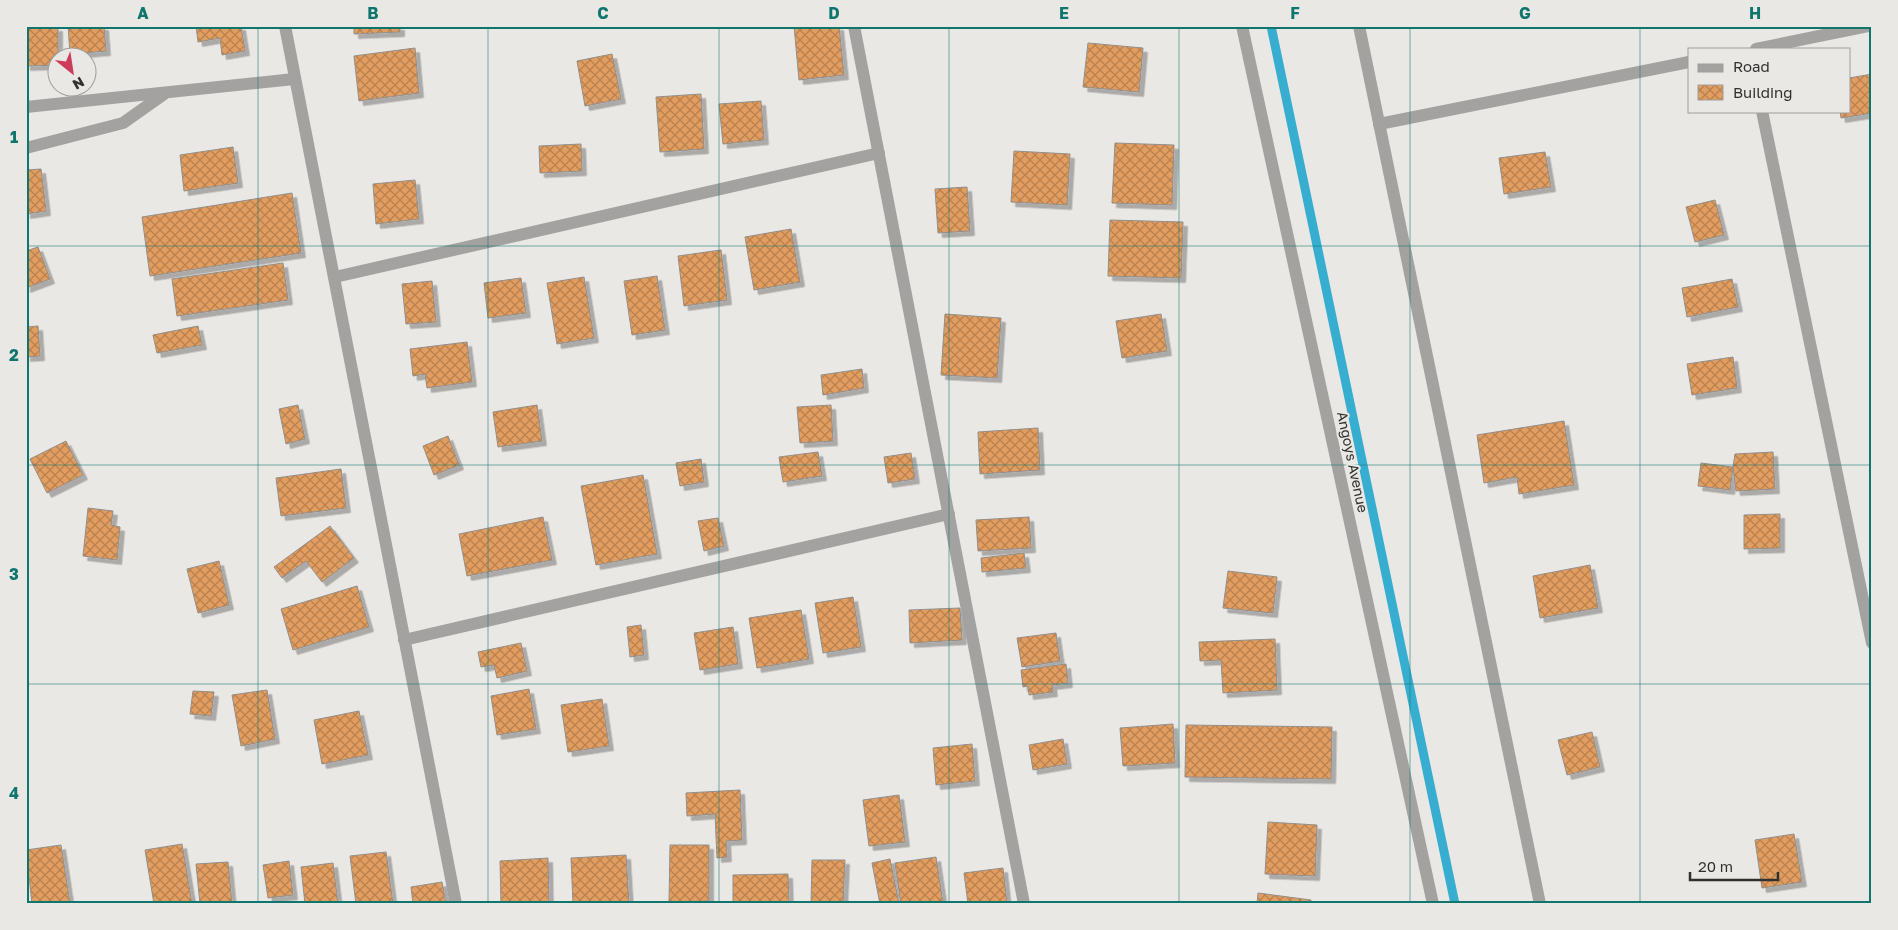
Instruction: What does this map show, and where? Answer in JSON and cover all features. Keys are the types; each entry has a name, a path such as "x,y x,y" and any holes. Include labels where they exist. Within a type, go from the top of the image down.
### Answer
{"street":[{"path":"285,26 456,904"},
{"path":"854,26 1024,904"},
{"name":"Angoys Avenue","path":"1242,26 1434,904"},
{"path":"1358,26 1540,904"},
{"path":"1761,48 1868,26"},
{"path":"1379,124 1688,62"},
{"path":"26,107 294,79"},
{"path":"26,148 123,123 166,93"},
{"path":"1762,112 1872,643"},
{"path":"335,277 879,153"},
{"path":"404,640 949,514"}],"building":[{"path":"68,26 104,26 106,51 98,52 98,48 70,48"},
{"path":"196,26 241,26 245,51 222,55 220,38 198,42"},
{"path":"354,26 400,26 400,32 354,34"},
{"path":"794,26 839,26 844,75 799,80"},
{"path":"58,27 58,48 48,48 48,65 26,66 26,28"},
{"path":"1088,43 1143,48 1139,92 1083,87"},
{"path":"415,48 419,93 359,101 354,56"},
{"path":"612,54 621,99 585,106 577,61"},
{"path":"1872,74 1872,113 1841,118 1840,112 1850,112 1850,78"},
{"path":"701,94 704,149 660,152 656,97"},
{"path":"761,101 764,140 723,144 719,104"},
{"path":"1115,143 1174,145 1172,205 1112,203"},
{"path":"581,144 582,171 540,173 539,146"},
{"path":"233,147 238,183 184,191 180,155"},
{"path":"1014,151 1070,154 1067,205 1011,202"},
{"path":"1545,152 1551,187 1504,194 1499,158"},
{"path":"41,169 46,211 26,214 26,170"},
{"path":"415,180 419,219 376,224 373,184"},
{"path":"967,187 970,231 938,233 935,189"},
{"path":"292,193 301,253 150,276 142,217"},
{"path":"1715,200 1724,235 1695,242 1686,207"},
{"path":"1110,220 1183,222 1181,278 1108,276"},
{"path":"791,229 800,282 754,290 745,237"},
{"path":"38,247 50,279 26,288 26,251"},
{"path":"721,250 727,300 684,306 678,256"},
{"path":"283,263 288,300 177,316 172,279"},
{"path":"657,276 665,330 632,335 624,281"},
{"path":"584,277 594,338 557,344 547,283"},
{"path":"521,278 526,313 488,318 484,283"},
{"path":"1732,279 1738,307 1687,317 1682,288"},
{"path":"432,281 436,322 406,324 402,284"},
{"path":"945,314 1001,318 997,378 941,375"},
{"path":"1161,314 1167,351 1122,358 1116,321"},
{"path":"38,326 40,356 26,357 26,327"},
{"path":"198,326 202,345 157,353 153,335"},
{"path":"467,342 472,382 427,388 425,374 413,376 410,349"},
{"path":"1733,357 1737,388 1692,395 1687,364"},
{"path":"862,369 864,388 823,395 821,375"},
{"path":"298,405 305,439 286,444 279,409"},
{"path":"537,405 542,441 498,447 493,412"},
{"path":"831,405 833,441 800,443 797,407"},
{"path":"1564,421 1574,485 1519,494 1517,477 1484,483 1477,435"},
{"path":"1038,428 1040,470 980,474 978,432"},
{"path":"448,436 459,465 434,475 423,446"},
{"path":"66,441 83,475 47,493 30,459"},
{"path":"818,452 822,476 783,482 779,457"},
{"path":"1773,452 1775,489 1736,491 1733,467 1735,454"},
{"path":"911,453 915,479 888,483 884,457"},
{"path":"701,459 704,482 680,486 676,463"},
{"path":"1701,463 1733,467 1730,490 1698,486"},
{"path":"341,469 346,508 281,516 276,478"},
{"path":"643,475 657,554 596,565 581,486"},
{"path":"88,508 113,511 111,525 120,527 117,560 83,556"},
{"path":"1780,514 1780,548 1744,549 1744,515"},
{"path":"543,517 552,560 467,576 459,534"},
{"path":"1029,517 1031,548 978,551 976,520"},
{"path":"718,518 724,546 704,551 698,521"},
{"path":"330,526 354,558 322,582 306,561 282,578 274,567"},
{"path":"1024,553 1026,568 982,572 981,558"},
{"path":"219,561 229,605 198,613 187,569"},
{"path":"1590,565 1598,608 1540,618 1533,576"},
{"path":"1228,571 1277,577 1273,613 1223,608"},
{"path":"357,586 369,627 293,650 281,609"},
{"path":"853,597 861,647 823,653 815,603"},
{"path":"960,608 962,640 910,643 909,610"},
{"path":"801,610 809,659 757,668 749,618"},
{"path":"641,625 644,655 630,657 627,627"},
{"path":"733,627 738,664 700,670 694,633"},
{"path":"1056,633 1060,661 1022,667 1017,638"},
{"path":"1275,639 1277,690 1223,693 1221,660 1200,661 1199,642"},
{"path":"521,643 527,671 497,678 494,665 481,667 478,652"},
{"path":"1066,664 1068,683 1052,685 1053,692 1029,695 1028,686 1023,687 1021,670"},
{"path":"529,689 536,729 497,735 491,696"},
{"path":"267,690 275,739 241,746 232,695"},
{"path":"193,691 214,692 211,716 190,714"},
{"path":"602,699 609,746 568,752 561,705"},
{"path":"359,711 368,755 322,764 314,720"},
{"path":"1173,724 1175,763 1123,766 1120,728"},
{"path":"1186,725 1332,727 1331,779 1185,777"},
{"path":"1592,732 1600,767 1567,775 1558,740"},
{"path":"1063,739 1067,764 1033,770 1029,745"},
{"path":"972,744 975,781 936,785 933,748"},
{"path":"740,790 742,840 726,841 727,857 717,858 715,814 687,816 686,793"},
{"path":"899,795 905,842 869,846 863,800"},
{"path":"1268,822 1317,825 1315,876 1265,874"},
{"path":"1794,834 1802,882 1762,888 1755,840"},
{"path":"182,844 192,904 154,904 145,850"},
{"path":"61,845 70,904 32,904 26,850"},
{"path":"670,845 709,845 709,901 669,902"},
{"path":"386,852 393,904 356,904 350,856"},
{"path":"626,855 629,904 573,904 571,858"},
{"path":"936,857 943,904 901,904 895,863"},
{"path":"548,858 549,904 501,904 500,861"},
{"path":"890,859 899,904 880,904 872,863"},
{"path":"812,860 845,860 843,904 811,904"},
{"path":"289,861 293,895 268,898 263,865"},
{"path":"228,862 232,904 200,904 196,864"},
{"path":"333,863 338,904 305,904 301,867"},
{"path":"1003,868 1007,904 968,904 964,873"},
{"path":"788,874 789,904 733,904 733,875"},
{"path":"442,882 446,904 413,904 411,887"},
{"path":"1258,893 1311,900 1311,904 1257,904"}],"waterway":[{"path":"1271,26 1455,904"}]}
